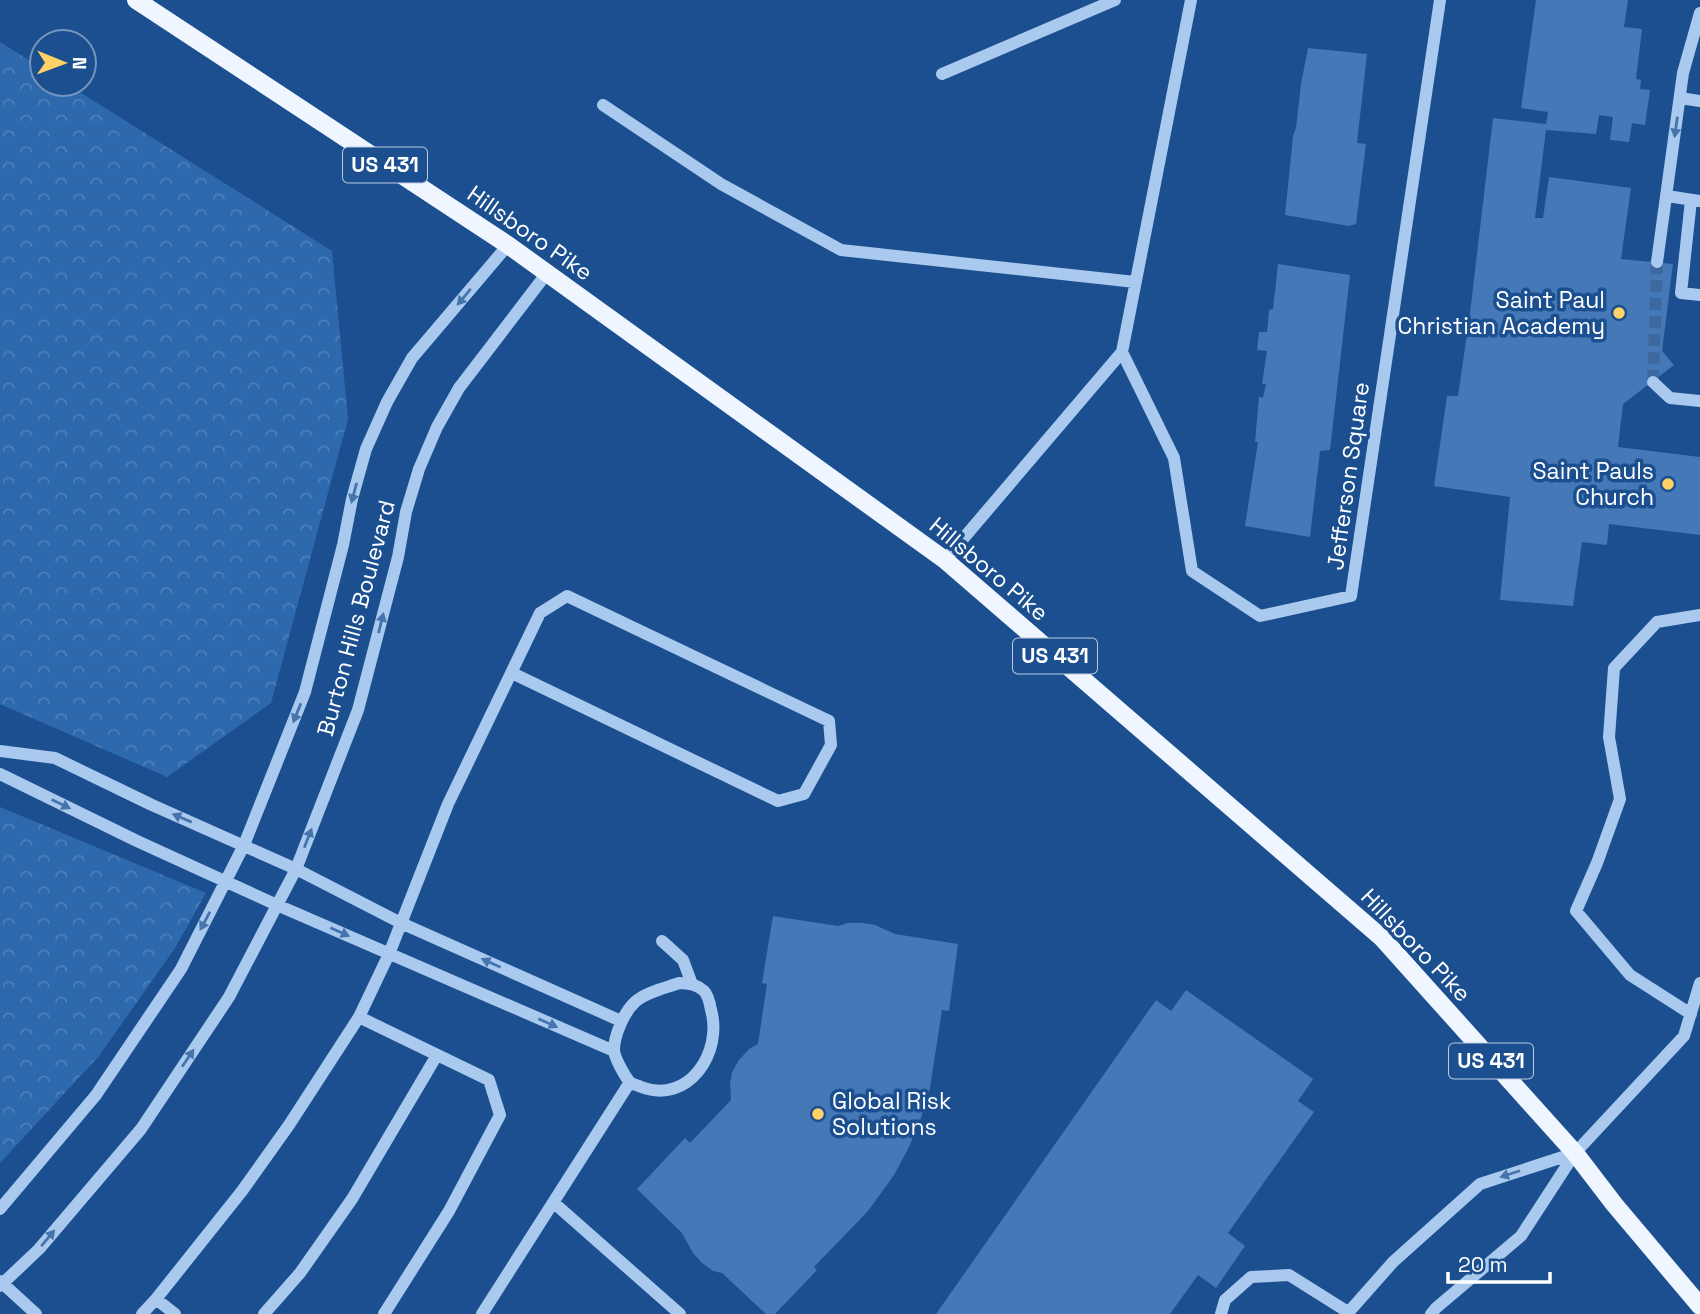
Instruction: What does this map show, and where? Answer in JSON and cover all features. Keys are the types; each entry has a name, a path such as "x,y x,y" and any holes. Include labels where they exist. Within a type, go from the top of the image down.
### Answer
{"main road":[{"name":"Hillsboro Pike","path":"136,0 508,245 945,561 1382,938 1575,1153 1700,1306"}],"street":[{"path":"942,74 1115,0"},
{"path":"945,561 1122,352 1191,0"},
{"name":"Jefferson Square","path":"1122,352 1174,458 1192,571 1259,616 1351,596 1440,0"},
{"path":"1657,262 1683,73 1700,13"},
{"path":"1680,98 1700,101"},
{"path":"603,105 720,184 841,250 1135,282"},
{"path":"1667,195 1696,200 1681,293 1700,295"},
{"name":"Burton Hills Boulevard","path":"0,1209 96,1095 181,969 244,845 305,692 366,449 387,402 412,358 508,245"},
{"name":"Burton Hills Boulevard","path":"1,1284 39,1249 141,1129 229,997 296,869 358,710 398,557 406,512 436,427 459,388 547,273"},
{"path":"1653,382 1670,398 1700,401"},
{"path":"142,1314 242,1191 289,1125 359,1017 389,954 448,804 540,614 567,596 829,721 831,745 804,794 778,801 512,673"},
{"path":"1691,1014 1630,975 1576,911 1620,799 1609,737 1614,668 1657,622 1700,615"},
{"path":"0,751 55,758 152,805 296,869 401,923 621,1021"},
{"path":"0,774 136,841 277,905 614,1051"},
{"path":"662,941 683,960 692,984"},
{"path":"1431,1314 1521,1236 1575,1153 1684,1036 1700,982"},
{"path":"679,983 692,984 704,991 714,1022 712,1044 706,1061 696,1075 673,1088 646,1089 630,1083 614,1051 621,1021 635,1002 649,994 679,983"},
{"path":"359,1017 489,1080 500,1115 449,1210 384,1314"},
{"path":"264,1314 300,1273 352,1199 437,1055"},
{"path":"482,1314 630,1083"},
{"path":"1220,1314 1225,1300 1251,1277 1289,1275 1347,1313 1393,1262 1480,1184 1575,1153"},
{"path":"554,1203 680,1314"},
{"path":"1,1284 36,1314"},
{"path":"156,1299 175,1314"}],"green space":[{"path":"0,42 28,59 28,98 89,98 332,251 348,419 271,703 167,777 0,704"},
{"path":"0,807 206,893 175,948 99,1056 0,1163"}],"building":[{"path":"1536,0 1628,0 1624,27 1642,29 1636,79 1641,80 1640,89 1650,90 1645,125 1632,123 1629,142 1610,140 1613,117 1599,115 1596,134 1546,130 1535,218 1543,218 1549,177 1631,188 1621,259 1673,264 1662,351 1674,365 1623,404 1618,447 1700,457 1700,535 1609,524 1607,545 1582,542 1573,606 1500,600 1510,497 1434,486 1447,396 1458,396 1493,118 1546,124 1548,112 1521,108"},
{"path":"1308,48 1367,54 1357,143 1366,144 1356,224 1349,226 1285,215 1293,136"},
{"path":"1278,264 1350,275 1330,450 1320,451 1310,537 1245,526 1258,442 1255,442 1259,397 1263,398 1266,384 1262,384 1267,351 1257,350 1259,332 1267,332 1269,310 1273,309"},
{"path":"773,916 838,926 863,923 895,934 958,944 949,1011 942,1010 930,1088 909,1147 894,1175 868,1211 814,1267 817,1270 775,1314 766,1314 722,1273 713,1271 701,1262 682,1233 637,1189 685,1138 690,1143 731,1100 732,1072 749,1049 758,1044 767,984 762,983"},
{"path":"1186,990 1313,1079 1298,1101 1314,1112 1228,1233 1245,1246 1216,1288 1198,1275 1170,1314 936,1314 1156,1000 1171,1011"}],"tunnel":[{"path":"1653,382 1657,262"}],"place":[{"name":"Saint Paul Christian Academy","path":"1619,313"},
{"name":"Saint Pauls Church","path":"1668,484"},
{"name":"Global Risk Solutions","path":"818,1114"}]}
